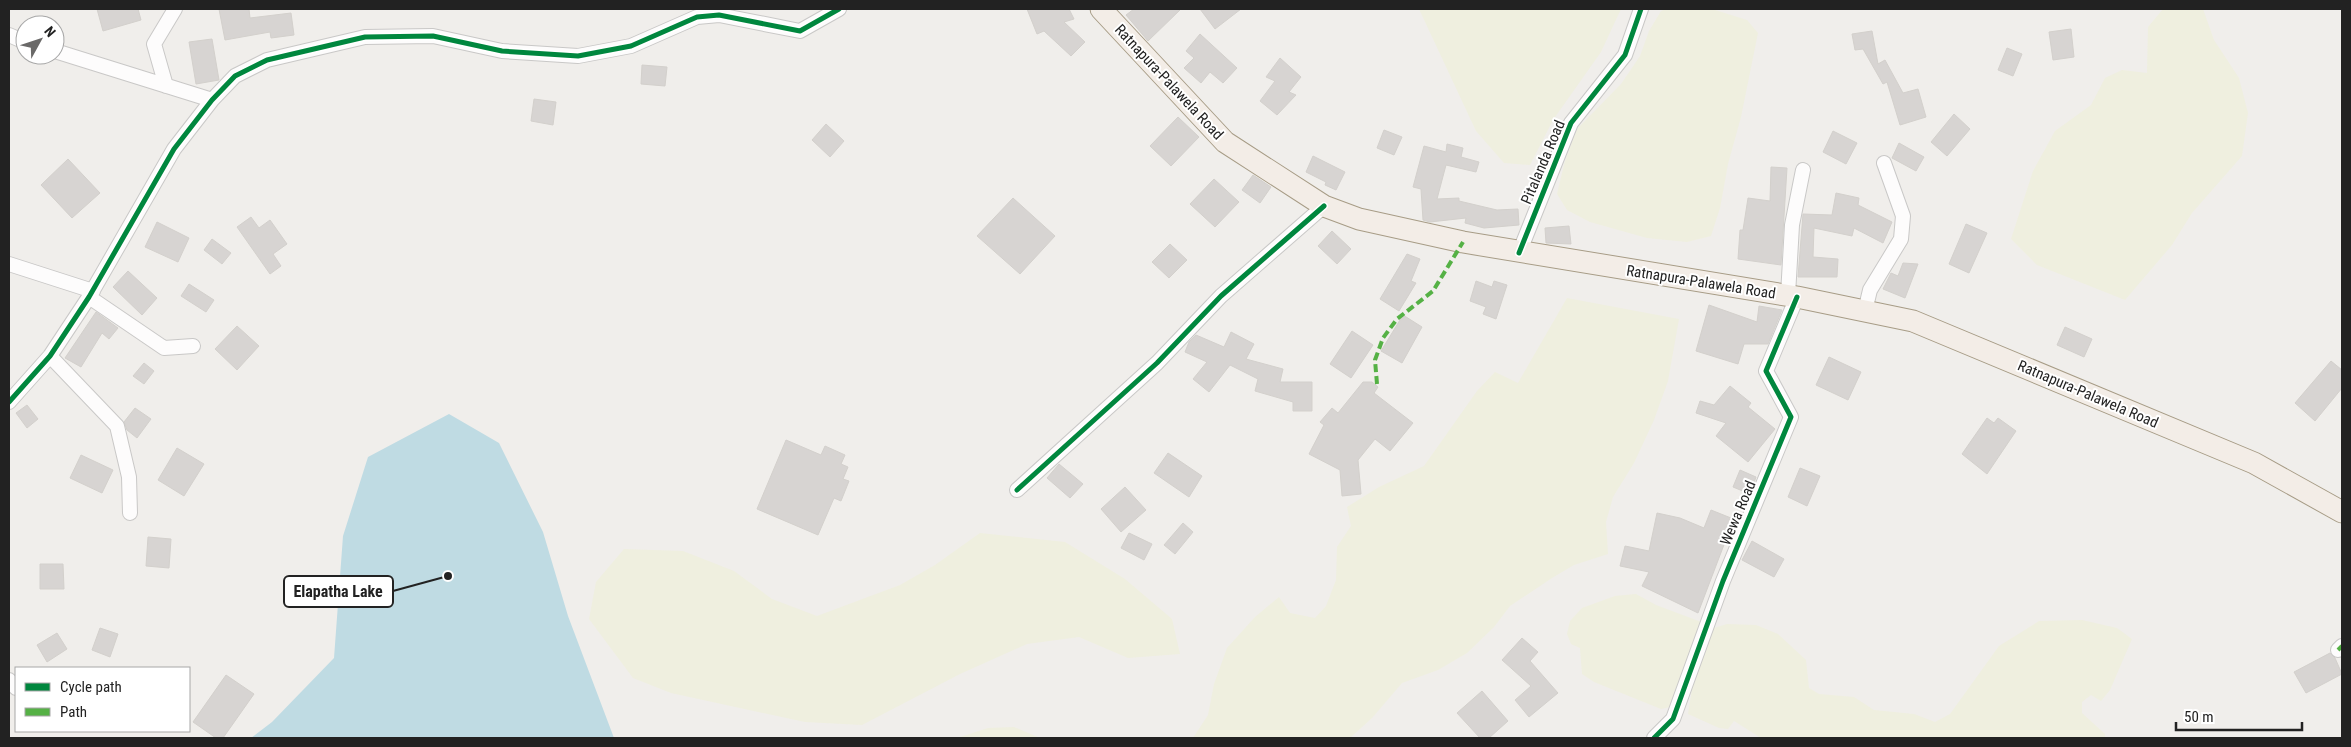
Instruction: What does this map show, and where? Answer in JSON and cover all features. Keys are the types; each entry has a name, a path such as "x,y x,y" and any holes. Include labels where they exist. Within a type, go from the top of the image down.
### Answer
{"main road":[{"name":"Ratnapura-Palawela Road","path":"1101,9 1225,142 1324,206 1359,219 1519,253 1793,296 1913,321 2245,459 2342,512"}],"street":[{"path":"166,86 154,44 175,9"},
{"path":"9,402 50,356 91,294 174,149 212,100 235,76 267,60 365,37 433,36 502,51 578,56 631,46 697,17 719,15 800,31 840,9"},
{"name":"Pitalanda Road","path":"1519,253 1571,124 1625,55 1641,9"},
{"path":"65,54 212,100"},
{"path":"1865,311 1870,290 1901,239 1903,216 1884,164"},
{"path":"1793,296 1792,225 1803,170"},
{"path":"1018,490 1157,363 1221,296 1324,206"},
{"path":"9,264 91,294 164,348 192,346"},
{"name":"Wewa Road","path":"1654,738 1673,719 1723,581 1791,417 1766,370 1793,296"},
{"path":"50,356 117,426 128,477 130,513"}],"green space":[{"path":"1419,9 1621,9 1601,52 1553,120 1530,165 1504,163 1476,131"},
{"path":"1666,9 1712,9 1747,20 1758,33 1741,117 1728,164 1720,208 1711,236 1687,242 1647,238 1590,222 1567,210 1557,194 1565,161 1577,129 1621,84 1640,56 1649,31 1661,11"},
{"path":"2163,9 2203,9 2214,40 2239,78 2248,113 2242,156 2192,213 2172,245 2125,300 2037,265 2011,239 2033,171 2055,131 2091,105 2105,78 2122,70 2147,73 2148,27"},
{"path":"1567,298 1679,319 1668,381 1654,420 1634,463 1613,497 1606,522 1608,554 1574,565 1552,578 1510,606 1494,627 1467,653 1438,670 1402,683 1372,718 1350,738 1193,738 1208,715 1214,684 1227,648 1255,617 1279,597 1290,613 1315,618 1326,606 1336,580 1337,547 1351,526 1347,507 1379,487 1424,466 1477,391 1495,372 1518,383"},
{"path":"980,533 1065,542 1125,579 1172,619 1180,654 1128,658 1079,637 1027,644 960,674 862,725 805,722 671,693 633,678 589,619 596,582 624,549 683,551 734,571 772,599 817,616 900,585 935,565"},
{"path":"1636,594 1656,605 1704,623 1674,706 1661,709 1594,682 1582,674 1580,648 1571,644 1567,634 1570,621 1582,608 1615,596"},
{"path":"2082,620 2117,628 2132,639 2110,690 2101,701 2091,695 2082,702 2082,713 2105,734 2105,738 1761,738 1734,721 1728,729 1719,728 1688,714 1693,683 1714,628 1727,624 1756,625 1778,634 1806,660 1809,688 1819,694 1854,697 1874,710 1914,714 1935,722 1950,714 1999,646 2039,621"},
{"path":"1014,727 1040,738 957,738 988,728"}],"water":[{"path":"449,414 499,443 543,532 568,616 614,738 251,738 272,722 334,658 343,536 368,457"}],"building":[{"path":"97,9 138,9 141,20 103,31"},
{"path":"219,9 249,9 250,18 291,13 294,35 271,38 270,32 225,40"},
{"path":"1027,9 1069,9 1074,19 1064,22 1085,42 1071,56 1044,31 1037,34"},
{"path":"1134,9 1181,9 1148,41 1126,15"},
{"path":"1200,9 1241,9 1215,29"},
{"path":"2071,29 2074,57 2053,60 2049,32"},
{"path":"1872,31 1878,64 1885,60 1903,93 1918,89 1926,117 1900,125 1887,82 1883,84 1863,49 1855,50 1852,34"},
{"path":"1200,34 1237,68 1223,83 1210,72 1201,83 1184,68 1194,58 1186,51"},
{"path":"212,39 219,80 196,84 189,42"},
{"path":"2007,48 2022,54 2013,76 1998,70"},
{"path":"1280,58 1301,77 1289,92 1296,95 1277,115 1260,101 1275,81 1266,77"},
{"path":"642,65 667,67 665,86 641,84"},
{"path":"534,99 556,102 553,125 531,121"},
{"path":"1954,114 1970,129 1947,156 1931,142"},
{"path":"1178,117 1199,137 1171,166 1150,146"},
{"path":"826,124 844,141 830,157 812,140"},
{"path":"1384,130 1402,137 1394,155 1377,148"},
{"path":"1833,131 1857,143 1846,164 1823,152"},
{"path":"1899,143 1924,157 1916,171 1892,158"},
{"path":"1447,144 1463,148 1461,157 1479,162 1476,172 1446,165 1437,199 1459,198 1459,201 1497,210 1518,209 1519,225 1484,228 1465,223 1466,218 1430,222 1423,220 1421,189 1413,187 1424,146 1446,152"},
{"path":"1313,156 1345,172 1336,190 1325,185 1326,182 1306,172"},
{"path":"68,159 100,193 72,218 41,185"},
{"path":"1771,167 1787,168 1781,265 1738,259 1740,230 1743,230 1748,198 1770,201"},
{"path":"1253,175 1271,187 1260,203 1242,190"},
{"path":"1214,179 1239,202 1215,227 1190,204"},
{"path":"1836,193 1859,198 1858,205 1892,222 1883,243 1854,228 1852,236 1814,228 1813,257 1838,259 1837,277 1798,277 1803,214 1832,215"},
{"path":"1013,198 1055,236 1020,274 977,236"},
{"path":"251,217 259,228 270,220 287,244 273,254 281,266 270,274 237,227"},
{"path":"157,222 189,238 178,262 145,247"},
{"path":"1966,224 1987,233 1969,273 1949,264"},
{"path":"1569,226 1571,244 1546,243 1545,228"},
{"path":"1332,231 1351,249 1337,264 1318,246"},
{"path":"212,239 231,253 222,264 204,250"},
{"path":"1170,244 1187,260 1169,278 1152,262"},
{"path":"1407,254 1420,259 1411,281 1416,283 1399,311 1380,299"},
{"path":"1903,263 1918,264 1905,298 1883,289 1891,273 1898,276"},
{"path":"128,271 157,298 142,315 113,287"},
{"path":"1476,281 1492,287 1494,281 1507,285 1496,319 1483,314 1486,307 1470,301"},
{"path":"189,284 214,300 206,312 181,296"},
{"path":"1709,305 1757,322 1759,306 1782,310 1768,344 1744,344 1738,364 1696,351"},
{"path":"96,312 118,328 109,339 102,333 81,367 65,358"},
{"path":"1403,315 1422,327 1402,363 1381,351"},
{"path":"237,326 259,346 237,370 215,349"},
{"path":"2065,327 2092,339 2084,357 2057,345"},
{"path":"1352,331 1373,345 1351,378 1330,364"},
{"path":"1231,332 1254,344 1246,359 1283,369 1280,382 1312,382 1312,411 1293,411 1293,402 1255,391 1258,379 1230,365 1209,392 1193,379 1207,362 1185,352 1189,342 1196,335 1224,347"},
{"path":"1829,357 1861,372 1848,400 1816,385"},
{"path":"2331,361 2342,370 2342,388 2315,421 2295,403"},
{"path":"144,363 154,371 144,384 133,376"},
{"path":"1363,382 1372,382 1378,387 1374,393 1413,423 1390,451 1375,439 1358,460 1361,494 1342,496 1340,470 1309,454 1324,425 1320,422 1332,408 1338,413"},
{"path":"1730,386 1751,403 1748,407 1775,429 1748,462 1716,436 1726,423 1696,413 1700,401 1714,405"},
{"path":"27,405 38,419 27,428 16,413"},
{"path":"135,408 151,419 137,438 127,430 124,422"},
{"path":"1987,418 1994,423 1998,418 2016,431 1987,474 1962,454"},
{"path":"786,440 821,455 825,446 845,455 841,464 848,467 843,479 849,481 841,501 834,498 818,535 757,509"},
{"path":"177,448 204,464 184,496 158,480"},
{"path":"1168,453 1202,476 1189,497 1154,473"},
{"path":"81,455 113,470 102,493 70,478"},
{"path":"1059,464 1083,484 1070,498 1047,478"},
{"path":"1800,468 1820,476 1807,506 1788,497"},
{"path":"1740,470 1756,477 1750,494 1733,487"},
{"path":"1125,487 1146,510 1121,532 1101,509"},
{"path":"1711,510 1731,518 1722,541 1725,542 1698,613 1642,586 1649,572 1620,566 1625,546 1649,551 1657,513 1680,518 1704,528"},
{"path":"1183,523 1193,532 1175,554 1164,545"},
{"path":"1129,533 1152,544 1144,560 1121,548"},
{"path":"148,537 171,539 169,568 146,566"},
{"path":"1752,541 1784,559 1774,577 1742,560"},
{"path":"40,564 63,564 64,589 40,589"},
{"path":"100,628 118,634 110,657 92,650"},
{"path":"57,633 67,649 47,662 37,645"},
{"path":"1522,638 1538,652 1530,661 1558,693 1529,717 1515,700 1531,686 1502,660"},
{"path":"2330,653 2335,658 2342,674 2306,693 2294,672"},
{"path":"226,675 254,694 223,738 216,738 193,722"},
{"path":"1482,691 1508,721 1489,738 1480,738 1457,713"}],"marked path":[{"path":"1377,384 1375,360 1383,338 1397,319 1433,291 1463,242"},
{"path":"2338,650 2342,646"}],"cycle path":[{"path":"9,402 50,356 89,297 174,149 212,100 235,76 267,60 365,37 433,36 502,51 578,56 631,46 697,17 719,15 800,31 839,9"},
{"path":"1519,253 1571,123 1625,55 1641,9"},
{"path":"1017,490 1157,363 1221,296 1324,206"},
{"path":"1654,738 1673,719 1723,581 1791,417 1766,371 1797,297"}],"place":[{"name":"Elapatha Lake","path":"448,576"}]}
